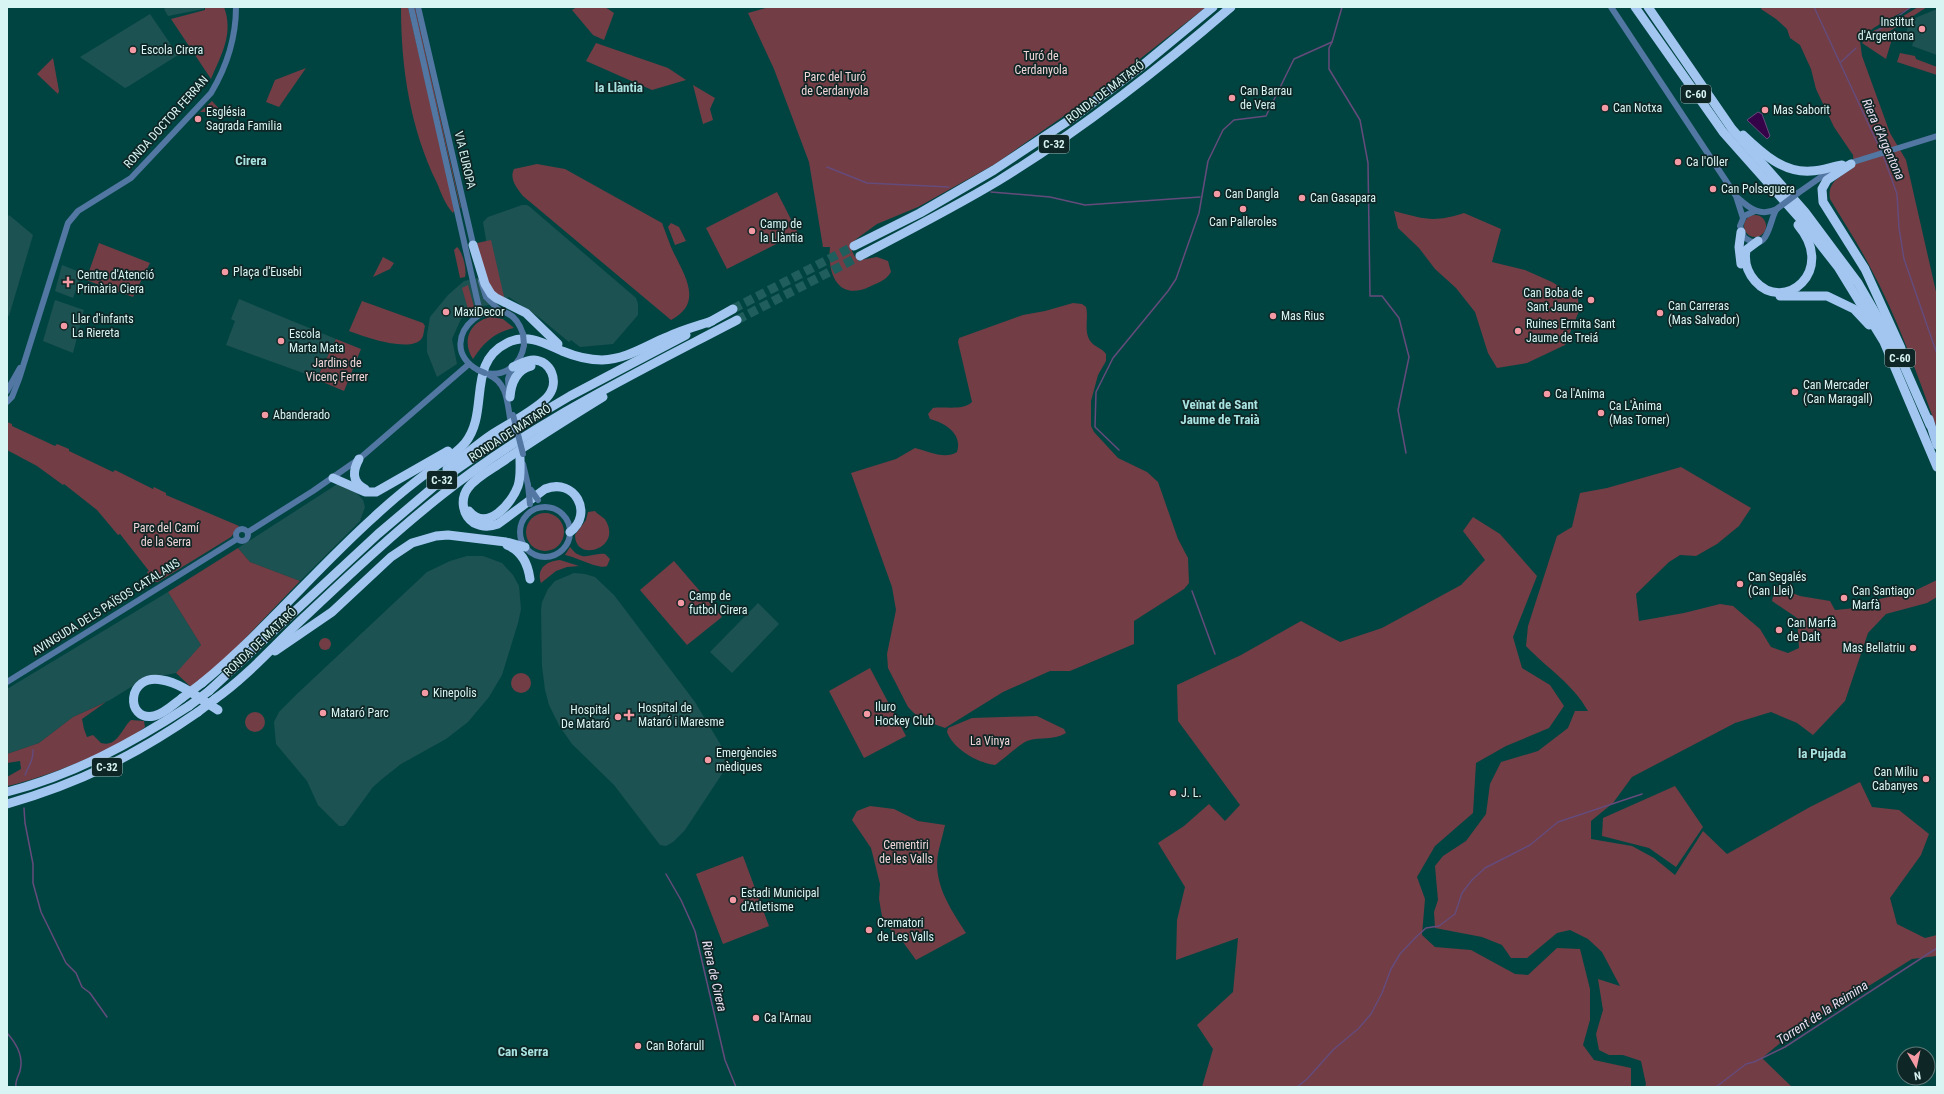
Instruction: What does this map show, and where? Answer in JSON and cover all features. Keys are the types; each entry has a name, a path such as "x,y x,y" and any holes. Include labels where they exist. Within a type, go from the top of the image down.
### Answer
{"highway":[{"name":"RONDA DE MATARÓ","path":"860,256 925,223 998,180 1078,128 1144,79 1231,7"},
{"name":"C-60","path":"1635,7 1723,132 1802,221 1838,267 1884,342 1937,467"},
{"name":"C-60","path":"1648,7 1721,114 1749,149 1820,230 1866,295 1898,352 1930,425 1937,445"},
{"name":"RONDA DE MATARÓ","path":"854,246 920,213 994,170 1074,117 1138,69 1212,8"},
{"path":"1721,114 1766,156 1787,167 1809,172 1850,163"},
{"path":"1850,163 1827,180 1822,188 1823,202 1851,244 1873,284 1925,403 1930,425"},
{"path":"1758,241 1746,250 1745,258 1746,268 1758,285 1772,291 1780,292 1792,290 1807,278 1812,261 1812,251 1809,242 1802,230 1769,189 1762,177"},
{"path":"1741,232 1740,261 1747,279 1755,288 1782,297 1813,295 1827,296 1837,300 1862,316 1876,335 1884,342"},
{"path":"473,245 485,284 491,294 499,300 526,314 549,336 569,352"},
{"name":"C-32","path":"712,321 733,309"},
{"name":"RONDA DE MATARÓ","path":"7,804 60,787 102,770 154,742 198,712 252,669 380,546 444,493 485,462 583,401 737,320"},
{"path":"218,710 177,685 159,679 148,680 140,684 134,691 133,699 139,712 150,716 159,714 182,698 202,683 246,645 360,530 405,490 457,450 470,435 478,414 480,380 483,368 496,350 510,341 529,339 544,341 569,352 594,359 622,357 666,337 712,321"},
{"name":"RONDA DE MATARÓ","path":"7,792 43,782 105,756 134,741 189,706 259,646 333,574 407,508 444,478 483,450 593,382 712,321"},
{"path":"570,532 574,529 579,520 580,505 578,498 571,491 561,486 544,489 494,525 486,526 474,523 465,511 464,497 471,485 530,443 611,392 679,355 700,340"},
{"path":"333,574 343,559 378,526 489,436 530,410 545,399 550,393 553,387 553,376 547,366 537,361 529,361 513,367"},
{"path":"510,397 513,382 522,370 531,366 542,368 549,376 550,386 546,393 530,410"},
{"path":"332,478 365,492 372,493 399,480 454,447 470,435"},
{"path":"520,456 519,483 505,507 489,518 480,518 472,513 467,502 472,489 525,449 530,443"},
{"path":"359,459 354,469 354,476 362,488 374,491 394,480 399,480"},
{"path":"252,669 332,612 391,557 412,543 448,534 506,542 525,547"},
{"path":"498,542 512,547 522,556 529,567 530,579"}],"street":[{"name":"RONDA DOCTOR FERRAN","path":"22,365 30,346 68,223 78,210 131,178 210,93 219,78 230,52 234,37 236,7"},
{"name":"VIA EUROPA","path":"410,7 464,237 479,308 477,315"},
{"name":"VIA EUROPA","path":"418,7 484,294 501,312"},
{"path":"1611,7 1736,196 1743,218"},
{"path":"1777,209 1748,213 1740,224 1741,232 1748,240 1758,241 1767,236 1770,224 1777,209 1826,173 1850,163 1901,146 1937,136"},
{"path":"1736,196 1767,217 1770,224"},
{"path":"513,367 499,376 486,374 469,364 462,351 461,339 468,323 477,315 489,311 501,312 511,317 520,328 524,342 521,356 513,367 507,382 520,456 529,484 538,500 557,508 567,521 570,532 566,545 560,552 552,556 536,555 525,547 520,535 519,523 530,504 529,484"},
{"path":"248,532 359,459 469,364"},
{"path":"7,391 22,365"},
{"path":"7,402 12,397 19,379 22,365"},
{"path":"499,376 512,416"},
{"path":"520,528 526,515 536,509 547,507 560,513"},
{"path":"244,529 248,532 249,536 246,540 240,541 237,539 236,534 239,530 244,529"},
{"name":"AVINGUDA DELS PAÏSOS CATALANS","path":"7,682 237,539"}],"shaded area":[{"path":"167,7 204,7 204,9 168,16 164,9"},
{"name":"Institut d'Argentona","path":"1937,9 1937,55 1912,46 1915,36 1906,32 1909,25 1906,24 1915,18"},
{"name":"Escola Cirera","path":"150,14 178,55 129,86 125,88 80,57"},
{"path":"1758,112 1762,114 1770,136 1767,139 1747,120"},
{"path":"522,205 527,205 530,207 636,298 638,304 638,315 613,344 580,347 571,340 569,342 540,318 509,297 499,303 474,308 461,319 452,339 457,364 437,377 427,352 427,335 430,317 448,295 464,281 492,275 483,222 488,217"},
{"path":"9,215 33,235 9,316 7,315 7,218"},
{"name":"Centre d'Atenció Primària Ciera","path":"62,265 82,273 73,298 55,291"},
{"name":"Escola Marta Mata","path":"239,299 336,339 317,378 226,345 235,321 231,319"},
{"name":"Llar d'infants La Riereta","path":"55,300 84,310 73,353 43,341"},
{"path":"339,483 353,489 363,500 365,507 360,521 300,581 250,562 238,548"},
{"path":"467,556 483,556 502,563 513,575 519,586 521,609 502,675 489,697 468,722 446,739 401,764 382,779 373,787 346,824 339,826 318,805 307,781 276,744 274,722 279,712 298,693 427,572 450,561"},
{"name":"Hospital de Mataró i Maresme","path":"574,573 595,577 614,595 695,702 725,752 726,761 722,774 685,830 673,842 666,846 660,845 614,785 572,744 560,727 549,705 545,690 542,666 542,602 548,589 555,581"},
{"path":"168,592 201,645 190,659 176,673 144,679 110,700 73,717 39,743 7,754 7,689"},
{"path":"758,603 779,624 732,673 710,652"}],"green space":[{"path":"205,7 224,7 228,26 225,44 211,79 171,19 205,10"},
{"path":"401,7 408,7 455,209 453,213 444,199 428,162 414,119 405,75 401,30"},
{"path":"413,7 415,7 461,208 460,207"},
{"path":"577,7 605,7 614,13 604,40 593,35 572,10"},
{"name":"Turó de Cerdanyola","path":"769,7 1206,7 1094,95 995,164 918,207 877,224 854,241 852,251 855,257 860,260 877,257 888,261 891,272 885,279 877,283 860,290 851,291 843,288 837,283 833,276 830,247 823,247 809,162 774,69 748,13"},
{"path":"1762,7 1911,7 1871,30 1860,41 1862,56 1890,133 1906,160 1937,296 1937,429 1889,304 1864,256 1830,199 1831,188 1836,180 1854,167 1853,155 1834,127 1816,89 1811,69 1800,45 1790,38 1787,29 1776,19 1761,9"},
{"path":"1918,7 1927,7 1890,31 1889,36 1892,39 1886,59 1862,43 1873,31 1895,21"},
{"path":"596,43 668,68 686,80 652,90 586,61"},
{"path":"1900,53 1915,56 1916,59 1937,67 1937,75 1897,62"},
{"path":"53,58 59,91 58,94 37,74"},
{"path":"306,68 279,107 266,102 275,80"},
{"path":"693,85 715,98 710,109 713,120 703,124"},
{"path":"212,101 222,112 200,112"},
{"path":"537,164 565,169 662,223 688,286 689,296 687,305 682,313 671,320 523,196 513,180 512,176 514,169"},
{"name":"Camp de la Llàntia","path":"777,192 798,233 727,269 706,228"},
{"path":"1394,211 1429,219 1444,218 1464,213 1501,229 1492,262 1525,270 1552,282 1578,298 1579,311 1565,345 1527,363 1497,368 1488,353 1475,312 1456,288 1435,269 1419,248 1398,228"},
{"path":"1755,215 1759,216 1765,222 1765,230 1759,236 1755,237 1751,236 1745,230 1744,226 1745,222 1751,216"},
{"path":"671,223 679,227 686,241 675,245 668,227"},
{"path":"491,240 505,301 492,290 488,283 477,243"},
{"path":"99,243 150,263 133,297 86,280"},
{"path":"457,247 463,257 465,270 465,277 460,278 454,250"},
{"path":"383,257 394,263 390,269 373,277"},
{"path":"468,285 474,307 474,310 469,313 462,288"},
{"path":"362,301 423,323 425,326 422,338 417,342 398,344 375,340 349,331"},
{"path":"1073,303 1082,304 1086,307 1087,334 1091,342 1103,350 1106,354 1106,361 1098,375 1091,401 1091,426 1094,432 1118,458 1147,472 1158,482 1178,539 1188,558 1189,583 1184,589 1134,621 1134,644 1070,671 1050,671 1003,692 945,728 920,719 908,707 888,668 887,654 896,610 892,587 851,473 896,459 915,448 942,455 957,452 958,446 955,435 947,426 930,419 928,414 933,408 958,407 968,405 972,402 958,342 959,338 1023,315 1045,311"},
{"path":"491,317 503,319 514,328 495,335 485,343 473,359 469,352 468,345 470,333 473,327 478,323"},
{"name":"Jardins de Vicenç Ferrer","path":"336,339 361,349 344,391 311,377 317,378"},
{"name":"Parc del Camí de la Serra","path":"7,422 12,424 12,426 55,446 57,444 69,449 69,451 113,472 115,470 153,489 154,487 166,493 166,495 239,526 231,537 158,582 153,582 147,572 149,571 120,534 118,535 97,510 64,484 63,485 37,466 7,450"},
{"path":"1681,467 1751,508 1739,526 1717,544 1696,556 1680,555 1669,562 1636,594 1639,621 1684,613 1720,604 1733,606 1760,629 1771,647 1788,653 1799,648 1797,618 1772,601 1775,586 1800,596 1830,601 1835,610 1856,608 1879,599 1912,592 1937,580 1937,597 1927,603 1886,614 1868,633 1845,701 1813,735 1797,723 1771,712 1735,723 1632,777 1613,803 1591,821 1591,839 1632,846 1654,858 1675,875 1703,831 1727,854 1810,807 1860,782 1872,807 1899,810 1929,834 1921,855 1890,898 1897,924 1925,938 1937,935 1937,956 1912,959 1790,1035 1762,1058 1792,1087 1645,1087 1646,1084 1641,1061 1623,1055 1609,1055 1599,1050 1596,1034 1603,1010 1598,979 1620,986 1602,952 1588,939 1570,930 1557,933 1527,958 1511,958 1502,945 1482,937 1435,928 1434,912 1438,900 1435,866 1443,856 1466,841 1486,814 1490,784 1501,762 1538,751 1568,728 1575,711 1588,711 1575,692 1526,646 1528,626 1557,536 1572,527 1580,493 1607,488"},
{"path":"595,511 606,521 609,531 608,539 603,545 596,549 582,549 577,544 575,535 586,520 588,512"},
{"path":"541,513 549,513 559,518 563,525 563,539 559,546 549,551 541,551 531,546 529,543 526,536 526,528 531,518 534,516"},
{"path":"1473,517 1500,534 1537,576 1513,637 1522,668 1550,685 1564,706 1549,728 1506,746 1476,763 1473,813 1435,846 1417,877 1425,899 1422,935 1435,947 1471,950 1515,974 1528,975 1557,948 1580,949 1590,989 1590,1020 1583,1045 1594,1060 1631,1068 1631,1087 1202,1087 1213,1049 1197,1025 1233,992 1238,938 1176,960 1177,920 1185,887 1158,843 1184,826 1209,804 1225,821 1240,805 1178,721 1177,685 1241,655 1301,621 1340,642 1382,628 1461,585 1485,560 1463,531"},
{"path":"570,547 579,555 587,556 605,554 610,559 607,566 604,567 594,565 565,555"},
{"path":"238,548 250,562 300,581 230,654 192,688 176,673 201,645 168,592"},
{"path":"560,560 579,566 567,567 556,571 541,583 541,569 551,562"},
{"name":"Camp de futbol Cirera","path":"674,561 722,617 687,645 640,590"},
{"path":"323,638 327,638 331,644 327,650 323,650 319,646 319,642"},
{"name":"Iluro Hockey Club","path":"870,668 906,736 864,758 829,691"},
{"path":"517,673 525,673 531,679 531,687 525,693 517,693 511,687 511,679"},
{"path":"106,702 82,719 87,737 93,735 101,743 107,744 111,743 119,736 131,720 144,721 145,727 117,745 79,762 40,777 7,786 7,777 21,769 20,761 7,763 7,754 39,743 73,717"},
{"path":"255,712 262,715 265,722 262,729 255,732 248,729 245,722 248,715"},
{"name":"La Vinya","path":"1037,716 1064,729 1066,733 1056,737 1027,741 995,765 988,764 967,754 955,744 947,732 948,728 972,718"},
{"path":"1675,786 1703,827 1676,867 1649,848 1602,836 1603,818"},
{"name":"Cementiri de les Valls","path":"870,806 894,809 918,821 945,825 937,861 940,883 948,904 966,933 916,960 903,942 883,922 879,899 880,884 871,848 852,820 857,811"},
{"name":"Estadi Municipal d'Atletisme","path":"743,856 769,926 723,944 696,874"}],"waterway":[{"path":"1119,450 1095,427 1096,392 1113,358 1168,291 1176,279 1199,213 1208,161 1223,130 1234,120 1266,116 1294,59 1332,42 1342,7"},
{"name":"Riera d'Argentona","path":"1814,7 1881,151"},
{"path":"1870,36 1911,7"},
{"path":"1332,42 1329,48 1329,69 1360,120 1368,163 1370,296 1382,296 1399,318 1409,357 1398,410 1406,453"},
{"path":"1841,62 1856,48"},
{"name":"Riera d'Argentona","path":"1883,155 1897,194 1899,228 1904,259 1937,354"},
{"path":"827,167 867,183 949,187"},
{"path":"991,192 1050,197 1085,205 1200,197"},
{"path":"1192,591 1215,654"},
{"path":"25,775 32,760 33,750"},
{"path":"1297,1087 1307,1079 1334,1049 1358,1029 1371,1014 1382,993 1391,969 1400,954 1426,928 1439,926 1455,914 1462,893 1472,880 1485,868 1530,845 1558,822 1642,794"},
{"path":"24,808 25,823 33,864 33,883 41,912 66,963 76,973 82,987 90,993 107,1017"},
{"name":"Riera de Cirera","path":"666,874 681,900 695,931 725,1060 736,1087"},
{"name":"Torrent de la Reimina","path":"1716,1087 1746,1064 1754,1062 1785,1047 1937,948"},
{"path":"7,1033 17,1046 21,1060 16,1087"}],"tunnel":[{"path":"733,309 854,246"},
{"path":"737,320 860,256"}],"place":[{"name":"Institut d'Argentona","path":"1922,29"},
{"name":"Escola Cirera","path":"133,50"},
{"name":"Can Barrau de Vera","path":"1232,98"},
{"name":"Can Notxa","path":"1605,108"},
{"name":"Mas Saborit","path":"1765,110"},
{"name":"Església Sagrada Familia","path":"198,119"},
{"name":"Ca l'Oller","path":"1678,162"},
{"name":"Can Polseguera","path":"1713,189"},
{"name":"Can Dangla","path":"1217,194"},
{"name":"Can Gasapara","path":"1302,198"},
{"name":"Can Palleroles","path":"1243,209"},
{"name":"Camp de la Llàntia","path":"752,231"},
{"name":"Plaça d'Eusebi","path":"225,272"},
{"name":"Centre d'Atenció Primària Ciera","path":"68,282"},
{"name":"Can Boba de Sant Jaume","path":"1591,300"},
{"name":"MaxiDecor","path":"446,312"},
{"name":"Can Carreras (Mas Salvador)","path":"1660,313"},
{"name":"Mas Rius","path":"1273,316"},
{"name":"Llar d'infants La Riereta","path":"64,326"},
{"name":"Ruines Ermita Sant Jaume de Treiá","path":"1518,331"},
{"name":"Escola Marta Mata","path":"281,341"},
{"name":"Can Mercader (Can Maragall)","path":"1795,392"},
{"name":"Ca l'Anima","path":"1547,394"},
{"name":"Ca L'Ànima (Mas Torner)","path":"1601,413"},
{"name":"Abanderado","path":"265,415"},
{"name":"Can Segalés (Can Llei)","path":"1740,584"},
{"name":"Can Santiago Marfà","path":"1844,598"},
{"name":"Camp de futbol Cirera","path":"681,603"},
{"name":"Can Marfà de Dalt","path":"1779,630"},
{"name":"Mas Bellatriu","path":"1913,648"},
{"name":"Kinepolis","path":"425,693"},
{"name":"Mataró Parc","path":"323,713"},
{"name":"Iluro Hockey Club","path":"867,714"},
{"name":"Hospital de Mataró i Maresme","path":"629,715"},
{"name":"Hospital De Mataró","path":"618,717"},
{"name":"Emergències mèdiques","path":"708,760"},
{"name":"Can Miliu Cabanyes","path":"1926,779"},
{"name":"J. L.","path":"1173,793"},
{"name":"Estadi Municipal d'Atletisme","path":"733,900"},
{"name":"Crematori de Les Valls","path":"869,930"},
{"name":"Ca l'Arnau","path":"756,1018"},
{"name":"Can Bofarull","path":"638,1046"}],"district":[{"name":"la Llàntia","path":"619,87"},
{"name":"Cirera","path":"251,160"},
{"name":"Veïnat de Sant Jaume de Traià","path":"1220,412"},
{"name":"la Pujada","path":"1822,753"},
{"name":"Can Serra","path":"523,1051"}],"park label":[{"name":"Parc del Turó de Cerdanyola","path":"835,84"}]}
